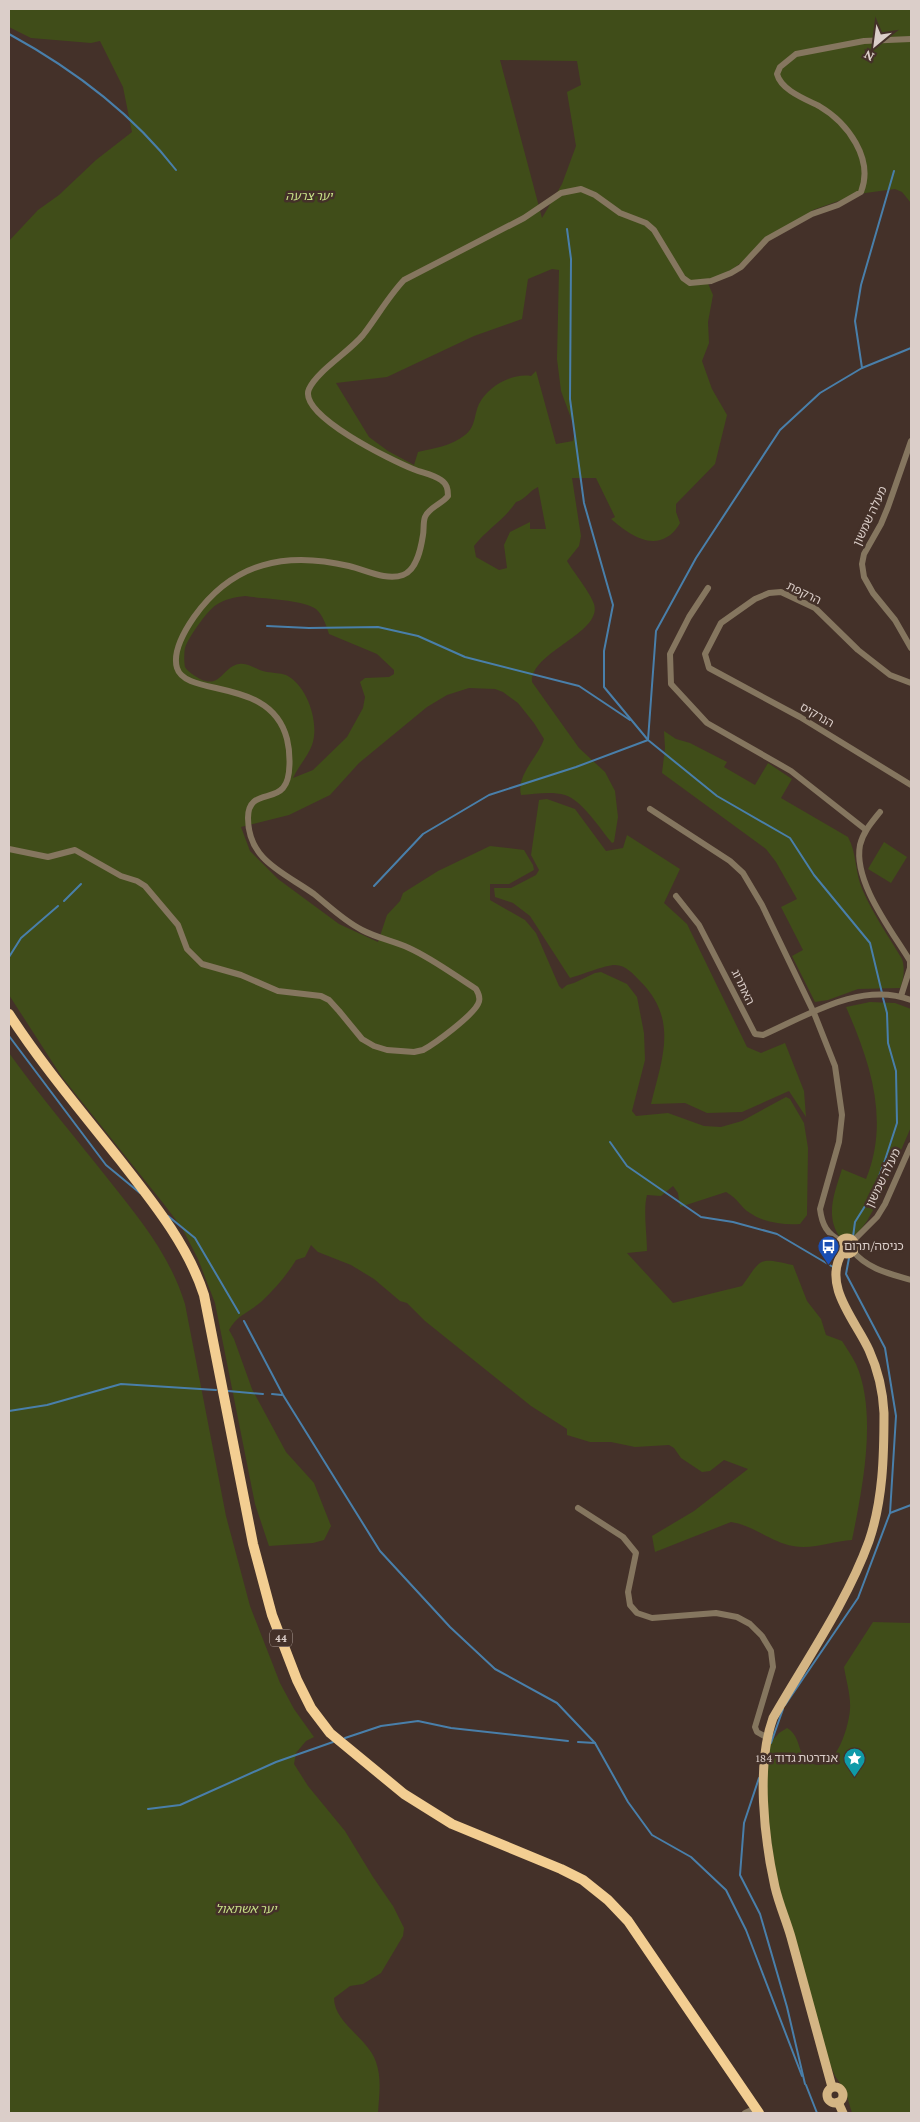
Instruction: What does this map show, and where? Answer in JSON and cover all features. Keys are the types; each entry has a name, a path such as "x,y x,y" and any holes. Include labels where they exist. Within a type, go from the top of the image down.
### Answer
{"highway":[{"name":"44","path":"9,1014 30,1048 145,1192 196,1271 204,1295 253,1544 272,1615 311,1708 330,1733 404,1794 452,1824 583,1880 608,1900 628,1921 758,2110"}],"main road":[{"path":"848,1238 854,1241 853,1251 848,1254 842,1253 839,1247 841,1240 848,1238"},
{"path":"842,1253 838,1260 837,1274 841,1297 869,1350 882,1391 883,1472 870,1539 854,1576 773,1718 766,1737 764,1804 775,1888 832,2087 838,2087 843,2093 842,2099 838,2102 843,2113"}],"street":[{"path":"9,849 48,857 75,850 121,876 137,881 145,886 170,913 178,925 187,950 194,958 213,968 240,975 278,991 321,996 329,1000 362,1039 374,1046 387,1050 414,1052 423,1050 469,1015 478,1005 480,999 476,990 408,948 362,930 343,919 312,893 281,874 266,862 254,846 249,831 248,816 250,807 258,798 280,791 285,787 288,779 286,735 272,713 262,703 248,695 200,686 180,674 176,653 186,629 216,590 235,577 262,564 283,560 312,561 348,566 390,577 403,575 412,570 423,536 424,518 429,510 443,503 448,496 448,487 442,480 431,474 413,469 355,439 323,417 312,407 307,397 308,390 315,380 362,336 404,280 524,218 561,193 582,189 595,195 620,214 646,223 654,230 683,278 690,283 711,281 731,273 741,267 767,239 812,214 838,204 861,192 866,182 865,165 857,143 837,120 821,107 801,97 781,83 777,74 780,67 796,54 864,40 911,39"},
{"name":"מעלה שמשון","path":"911,440 888,507 864,554 862,564 867,583 901,628 911,648"},
{"path":"708,588 689,617 670,654 671,684 707,723 791,771 866,830"},
{"name":"הרקפת","path":"709,668 705,654 721,623 755,599 781,592 815,608 864,655 890,675 911,683"},
{"name":"הנרקיס","path":"709,668 800,717 911,785"},
{"path":"650,809 730,861 743,873 769,920 814,1013 835,1066 842,1115 839,1142 820,1209 821,1219 831,1236 841,1240"},
{"path":"880,812 866,830 860,846 862,874 874,902 910,961 910,968 901,996"},
{"name":"האתרוג","path":"676,896 699,925 755,1034 763,1035 814,1013"},
{"path":"814,1013 850,998 863,996 901,996 911,1000"},
{"name":"מעלה שמשון","path":"854,1241 877,1217 885,1204 911,1145"},
{"path":"853,1251 860,1260 870,1266 911,1280"},
{"path":"578,1508 623,1537 636,1553 628,1592 630,1605 637,1613 652,1618 716,1613 737,1617 750,1624 762,1636 771,1651 774,1667 755,1727 757,1732 766,1737"},
{"path":"745,2113 758,2110"}],"green space":[{"name":"יער צרעה","path":"9,9 911,9 911,203 902,192 895,189 858,194 813,210 771,239 733,269 707,281 713,295 708,322 709,343 702,361 712,389 727,415 715,464 676,504 676,512 680,523 676,529 669,536 660,540 652,541 637,537 611,519 615,517 596,478 572,478 581,536 579,546 567,561 592,599 594,614 588,624 578,634 542,661 534,671 532,682 579,748 605,772 615,791 618,817 614,842 612,843 597,823 571,798 554,793 521,795 520,788 524,773 544,739 518,703 503,692 495,689 469,688 447,695 427,707 359,763 330,795 289,815 241,827 250,851 278,879 339,924 378,942 387,915 400,901 403,893 438,871 490,846 524,850 534,870 509,884 490,884 490,900 525,920 536,933 562,989 567,985 601,972 627,984 637,997 644,1033 645,1060 632,1111 636,1116 668,1113 704,1126 721,1127 742,1121 786,1097 790,1099 804,1123 808,1148 807,1215 800,1224 781,1224 761,1219 747,1211 734,1197 726,1192 680,1207 678,1193 673,1186 661,1196 647,1195 645,1214 647,1251 627,1253 673,1303 742,1286 753,1270 762,1262 773,1261 793,1265 807,1301 821,1319 826,1335 842,1341 856,1364 863,1384 867,1428 866,1452 852,1540 808,1547 793,1546 777,1541 747,1526 731,1522 655,1552 652,1536 694,1511 748,1469 724,1460 710,1471 702,1472 681,1458 674,1448 669,1445 635,1447 611,1442 590,1442 567,1435 567,1429 531,1406 425,1321 407,1303 400,1301 374,1279 351,1265 318,1252 311,1245 305,1257 296,1260 271,1292 261,1302 239,1317 229,1330 252,1389 286,1452 314,1483 331,1526 324,1540 313,1543 269,1546 255,1504 215,1303 198,1259 182,1228 62,1077 9,995 9,241 38,210 59,195 96,160 132,132 123,87 100,41 91,43 31,38 9,27","holes":["500,60 577,61 581,85 567,92 576,146 562,184 542,218","552,269 559,270 557,359 561,391 575,429 573,441 556,444 536,371 531,376 516,377 494,386 479,404 469,432 460,439 448,444 418,452 414,465 388,451 369,437 336,383 387,377 474,336 522,319 528,279","538,487 546,529 530,529 530,522 510,532 504,545 507,568 499,570 476,557 474,546 479,540 516,502","245,596 302,603 310,606 321,614 329,634 377,654 394,670 394,674 389,677 365,678 360,682 365,697 363,708 347,737 313,770 293,778 308,753 314,736 313,716 310,706 306,696 293,680 286,675 263,671 250,665 239,664 233,666 217,679 207,681 200,679 185,667 185,648 190,638 212,608 230,599"]},
{"path":"664,731 676,739 690,743 727,762 724,767 755,785 768,763 792,779 781,798 848,837 863,891 876,917 902,959 904,974 900,988 858,989 828,1000 815,1002 792,956 803,950 781,907 797,899 776,862 766,849 662,773 665,748"},
{"path":"547,799 575,809 606,851 623,848 627,835 680,869 664,903 687,924 747,1047 761,1053 785,1043 804,1091 806,1117 789,1091 742,1112 707,1113 685,1103 651,1104 663,1055 664,1040 664,1025 660,1010 652,996 632,973 619,965 605,967 570,978 530,916 513,903 495,897 494,888 511,888 536,875 539,870 531,855 539,800"},
{"path":"884,842 907,857 891,883 868,869"},
{"path":"870,1002 895,1003 911,1009 911,1127 883,1192 867,1221 856,1236 839,1236 835,1228 832,1211 834,1195 842,1169 866,1179 873,1157 876,1135 877,1113 869,1070 863,1049 846,1007"},
{"name":"יער אשתאול","path":"9,1053 142,1223 162,1253 179,1286 185,1304 226,1516 250,1606 280,1683 294,1709 314,1737 306,1741 296,1753 294,1764 308,1786 345,1831 393,1906 404,1928 403,1936 381,1973 363,1984 350,1986 334,1998 335,2007 339,2015 366,2045 376,2062 380,2081 378,2113 9,2113"},
{"path":"873,1622 911,1623 911,2113 852,2113 845,2090 835,2076 815,2028 776,1876 764,1787 767,1747 779,1733 787,1728 795,1737 804,1758 813,1764 821,1765 835,1755 844,1736 850,1709 844,1667"}],"waterway":[{"path":"9,34 56,62 100,93 140,129 176,170"},
{"path":"862,368 855,321 861,285 894,171"},
{"path":"567,229 571,259 570,399 584,503 613,605 604,651 604,687 648,740 717,796 790,838 814,875 870,943 882,993"},
{"path":"374,886 423,834 489,795 576,767 648,740 656,631 696,558 780,430 820,393 862,368 911,348"},
{"path":"267,626 309,628 378,627 418,636 465,657 579,686 630,720"},
{"path":"64,901 81,884"},
{"path":"9,957 21,938 58,906"},
{"path":"853,1237 855,1222 872,1195 897,1123 896,1071 888,1043 887,1013 883,998"},
{"path":"9,1036 106,1165 140,1193"},
{"path":"610,1142 627,1166 701,1217 733,1222 777,1234 833,1267"},
{"path":"168,1216 195,1238 239,1313"},
{"path":"785,1705 858,1598 890,1513 896,1416 885,1348 846,1274 852,1242"},
{"path":"244,1321 283,1395 380,1551 450,1627 495,1669 557,1703 595,1743 628,1802 652,1835 691,1857 726,1890 746,1930 802,2076"},
{"path":"9,1411 47,1405 121,1384 216,1390"},
{"path":"228,1391 263,1394"},
{"path":"272,1394 282,1395"},
{"path":"890,1513 911,1505"},
{"path":"771,1743 783,1709"},
{"path":"345,1738 381,1726 418,1721 451,1728 568,1741"},
{"path":"148,1809 180,1805 276,1762 333,1742"},
{"path":"578,1742 595,1743"},
{"path":"759,1778 744,1823 740,1875 760,1914 787,2007 805,2084"},
{"path":"806,2085 817,2113"}],"place":[{"name":"כניסה/תרום","path":"828,1265"},
{"name":"אנדרטת גדוד 184","path":"854,1777"}]}
